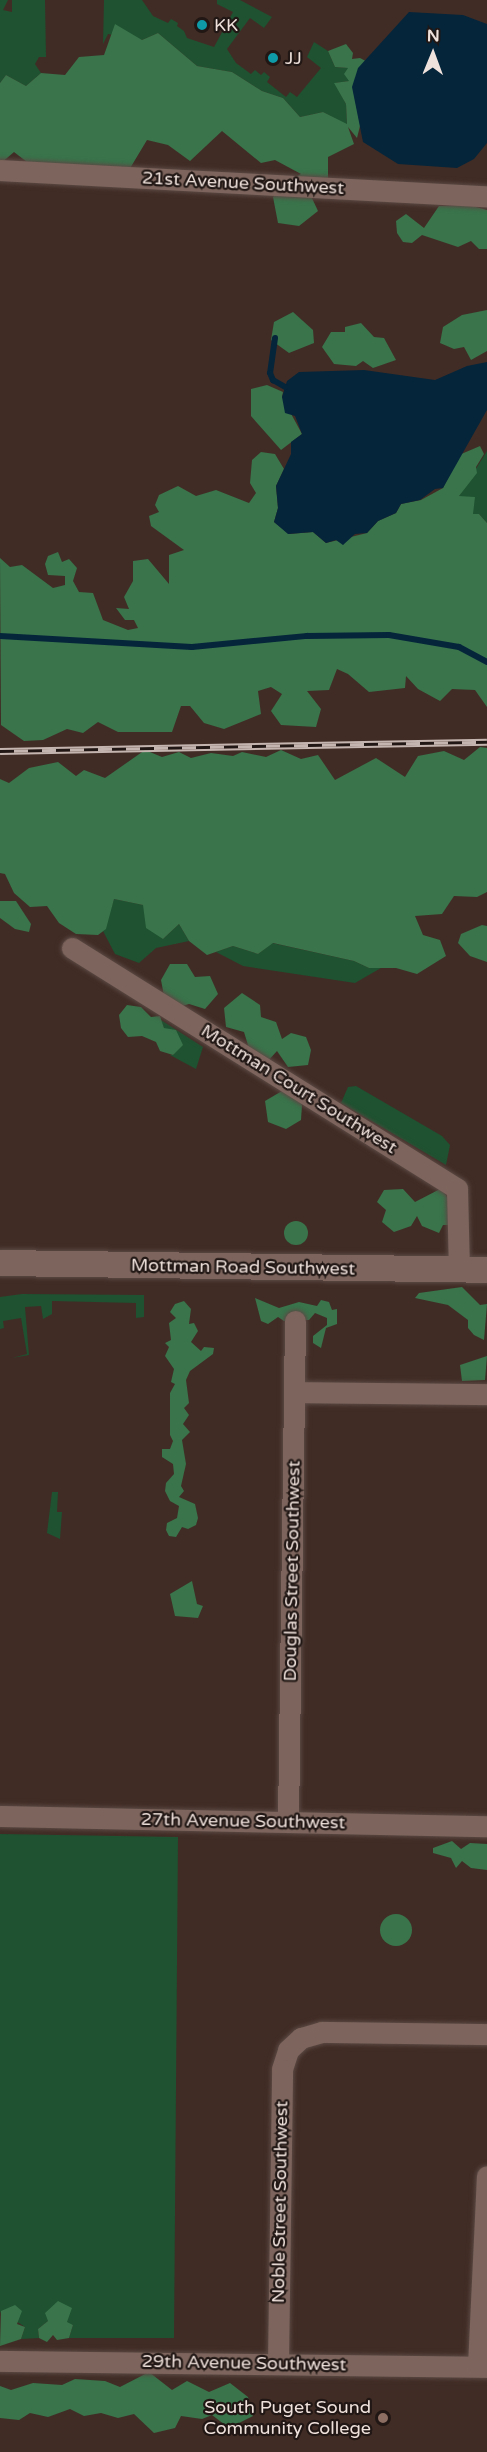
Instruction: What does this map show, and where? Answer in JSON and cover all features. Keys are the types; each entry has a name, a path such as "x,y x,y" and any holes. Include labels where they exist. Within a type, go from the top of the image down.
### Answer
{"street":[{"name":"21st Avenue Southwest","path":"0,170 487,196"},
{"name":"Mottman Court Southwest","path":"72,948 457,1189 459,1270"},
{"name":"Mottman Road Southwest","path":"12,1263 487,1270"},
{"path":"0,1272 12,1263"},
{"name":"Douglas Street Southwest","path":"288,1822 295,1321"},
{"path":"294,1392 487,1394"},
{"name":"27th Avenue Southwest","path":"0,1816 487,1826"},
{"name":"Noble Street Southwest","path":"278,2364 282,2069 293,2044 322,2032 487,2034"},
{"path":"483,2367 487,2176"},
{"name":"29th Avenue Southwest","path":"0,2361 483,2367"}],"green space":[{"path":"0,0 8,0 3,10 12,12 12,0 45,0 46,57 39,57 35,64 41,73 26,86 6,75 0,83"},
{"path":"104,0 142,0 153,16 168,23 171,19 178,23 177,26 184,31 187,38 214,47 233,12 217,4 217,0 240,0 272,17 264,28 250,18 227,49 236,63 251,74 255,70 261,75 264,72 270,77 267,82 286,97 290,92 297,97 321,68 307,57 314,42 328,51 335,67 348,68 349,81 335,83 346,104 347,125 323,112 300,117 283,98 262,91 232,72 197,66 158,33 142,40 108,34 103,44"},
{"path":"115,24 142,40 158,33 197,66 232,72 262,91 283,98 300,117 323,112 347,124 346,104 334,83 349,81 344,74 348,68 335,67 328,51 346,44 353,53 352,59 360,58 375,66 357,138 348,127 354,144 328,157 328,180 311,196 318,211 299,226 278,223 273,197 287,181 301,174 275,160 261,163 222,131 190,161 168,145 147,140 129,170 36,169 14,152 0,164 0,83 6,75 26,86 41,73 65,75 79,57 104,55"},
{"path":"469,205 487,210 487,249 479,249 471,241 458,247 422,235 412,243 403,242 397,233 396,221 406,214 424,228 439,206"},
{"path":"487,310 487,351 471,360 464,347 454,349 440,343 443,327 462,315"},
{"path":"293,312 313,330 314,343 289,353 271,340 274,322"},
{"path":"361,323 374,337 384,338 396,360 373,368 363,361 356,366 334,364 322,347 331,332 345,332 345,327"},
{"path":"267,385 283,392 282,397 302,434 281,450 251,416 251,389"},
{"path":"480,446 484,454 476,467 477,473 459,496 475,497 473,514 479,514 487,523 487,707 475,690 452,689 440,701 418,689 406,676 405,688 369,692 348,674 337,669 329,690 307,691 321,709 316,727 281,725 271,711 282,694 271,687 258,691 261,714 224,729 204,723 190,706 181,706 172,732 118,732 98,722 83,733 67,729 43,740 24,741 1,725 0,558 10,567 22,565 53,588 65,585 65,576 48,575 45,564 48,556 58,552 62,562 69,559 77,568 73,581 79,592 93,593 103,620 128,630 138,628 134,620 125,620 116,608 129,609 124,597 133,581 133,561 148,559 169,584 169,555 184,550 151,526 149,516 159,512 155,505 159,495 178,486 196,496 216,490 249,503 256,493 250,483 252,460 261,452 275,454 284,469 276,486 278,508 274,522 289,534 313,532 326,543 367,533 378,521 396,513 401,504 421,500 443,488 459,455"},
{"path":"487,451 487,523 479,514 472,514 459,496"},
{"path":"480,747 487,748 487,892 477,897 454,896 442,914 415,916 423,935 440,940 446,956 417,974 396,968 369,968 354,961 273,943 258,954 233,946 207,955 189,941 179,924 163,939 146,928 143,905 114,899 106,929 98,935 76,934 59,923 47,906 30,907 14,893 5,874 0,873 0,779 9,783 29,768 58,762 76,776 84,770 105,778 145,750 162,757 179,752 191,758 211,753 233,756 242,752 266,757 281,750 301,759 318,755 335,780 376,758 405,777 418,756 444,751 464,760"},
{"path":"114,899 143,905 163,939 179,924 189,941 156,948 139,963 115,954 103,931"},
{"path":"0,901 16,901 31,924 29,932 15,929 0,918"},
{"path":"482,925 487,926 487,962 470,956 458,943 461,934"},
{"path":"272,943 354,961 369,968 381,968 355,983 243,966 216,952 233,946 258,954"},
{"path":"170,964 187,964 195,977 210,976 218,994 205,1009 189,1004 176,1008 164,996 161,980"},
{"path":"242,993 260,1005 261,1017 276,1022 282,1039 291,1033 306,1037 311,1050 308,1065 288,1067 277,1051 267,1062 250,1052 244,1032 226,1027 224,1008"},
{"path":"127,1005 141,1007 151,1017 160,1016 164,1028 176,1030 183,1045 173,1055 160,1051 156,1042 142,1036 128,1037 121,1028 119,1015"},
{"path":"161,1020 203,1047 196,1069 170,1055 174,1055"},
{"path":"356,1086 442,1136 450,1145 446,1165 341,1103 348,1087"},
{"path":"282,1091 295,1092 302,1105 301,1120 286,1129 268,1122 265,1101"},
{"path":"442,1188 454,1210 453,1225 443,1225 439,1233 422,1226 417,1216 411,1226 394,1232 382,1222 386,1210 377,1202 384,1190 403,1189 415,1202"},
{"path":"296,1221 305,1224 308,1233 305,1242 296,1245 287,1242 284,1233 287,1224"},
{"path":"462,1287 480,1305 487,1304 484,1340 474,1335 468,1328 468,1320 448,1305 415,1298 419,1293"},
{"path":"22,1294 144,1295 144,1317 136,1318 136,1303 52,1301 52,1314 43,1319 41,1306 25,1307 29,1355 12,1358 27,1354 21,1318 3,1321 4,1328 0,1329 0,1297"},
{"path":"255,1298 279,1308 299,1302 317,1306 321,1300 329,1302 332,1310 337,1309 337,1324 326,1328 321,1348 313,1343 313,1336 327,1325 327,1318 315,1313 309,1320 284,1321 278,1317 268,1324 261,1321"},
{"path":"184,1301 191,1309 189,1324 194,1323 198,1331 191,1342 201,1351 204,1347 214,1348 213,1354 190,1371 186,1380 189,1403 184,1408 189,1415 183,1424 190,1432 182,1440 186,1464 181,1486 184,1491 179,1497 195,1504 198,1518 196,1525 188,1529 182,1527 176,1537 169,1536 166,1530 167,1523 177,1518 179,1506 170,1501 165,1491 166,1483 174,1474 173,1464 162,1457 162,1449 170,1449 173,1441 170,1435 170,1393 175,1384 171,1382 174,1369 165,1356 169,1347 165,1343 171,1340 169,1323 176,1318 170,1312 175,1304"},
{"path":"487,1356 485,1380 462,1381 460,1365"},
{"path":"52,1492 58,1492 57,1512 62,1512 60,1539 47,1533"},
{"path":"192,1581 197,1604 203,1606 198,1618 175,1616 170,1594"},
{"path":"0,1834 178,1837 174,2338 69,2338 73,2325 48,2321 38,2329 39,2338 21,2339 25,2327 1,2311 0,2314"},
{"path":"452,1841 461,1849 470,1843 487,1844 487,1870 471,1868 462,1861 456,1868 451,1858 433,1853 433,1848"},
{"path":"396,1914 407,1919 412,1930 407,1941 396,1946 385,1941 380,1930 385,1919"},
{"path":"58,2301 72,2308 67,2322 73,2325 69,2338 57,2340 53,2335 47,2342 39,2338 38,2329 48,2321 45,2313"},
{"path":"15,2305 22,2311 17,2324 25,2327 21,2339 0,2346 1,2311"},
{"path":"149,2372 172,2390 187,2381 209,2392 230,2383 248,2397 253,2416 229,2428 212,2415 202,2419 181,2416 175,2428 154,2433 134,2414 118,2418 101,2413 84,2416 70,2409 48,2417 30,2413 19,2420 0,2418 0,2386 11,2390 33,2383 62,2385 75,2379 105,2381 120,2387"}],"water":[{"path":"409,12 463,15 487,24 487,143 474,159 457,168 398,164 363,142 352,87 358,68"},
{"path":"487,362 487,410 443,488 435,489 420,500 401,504 396,513 378,521 367,533 355,534 343,545 336,540 326,543 313,532 288,534 274,522 278,508 276,486 291,454 291,442 302,434 295,416 285,413 282,397 287,381 299,372 364,370 435,380 467,366"}],"waterway":[{"path":"275,338 270,373 273,380 285,387"},
{"path":"0,636 192,647 307,636 389,635 459,647 487,662"}],"railway":[{"path":"0,751 487,742"}],"place":[{"name":"KK","path":"202,25"},
{"name":"JJ","path":"273,58"},
{"name":"South Puget Sound Community College","path":"383,2418"}]}
